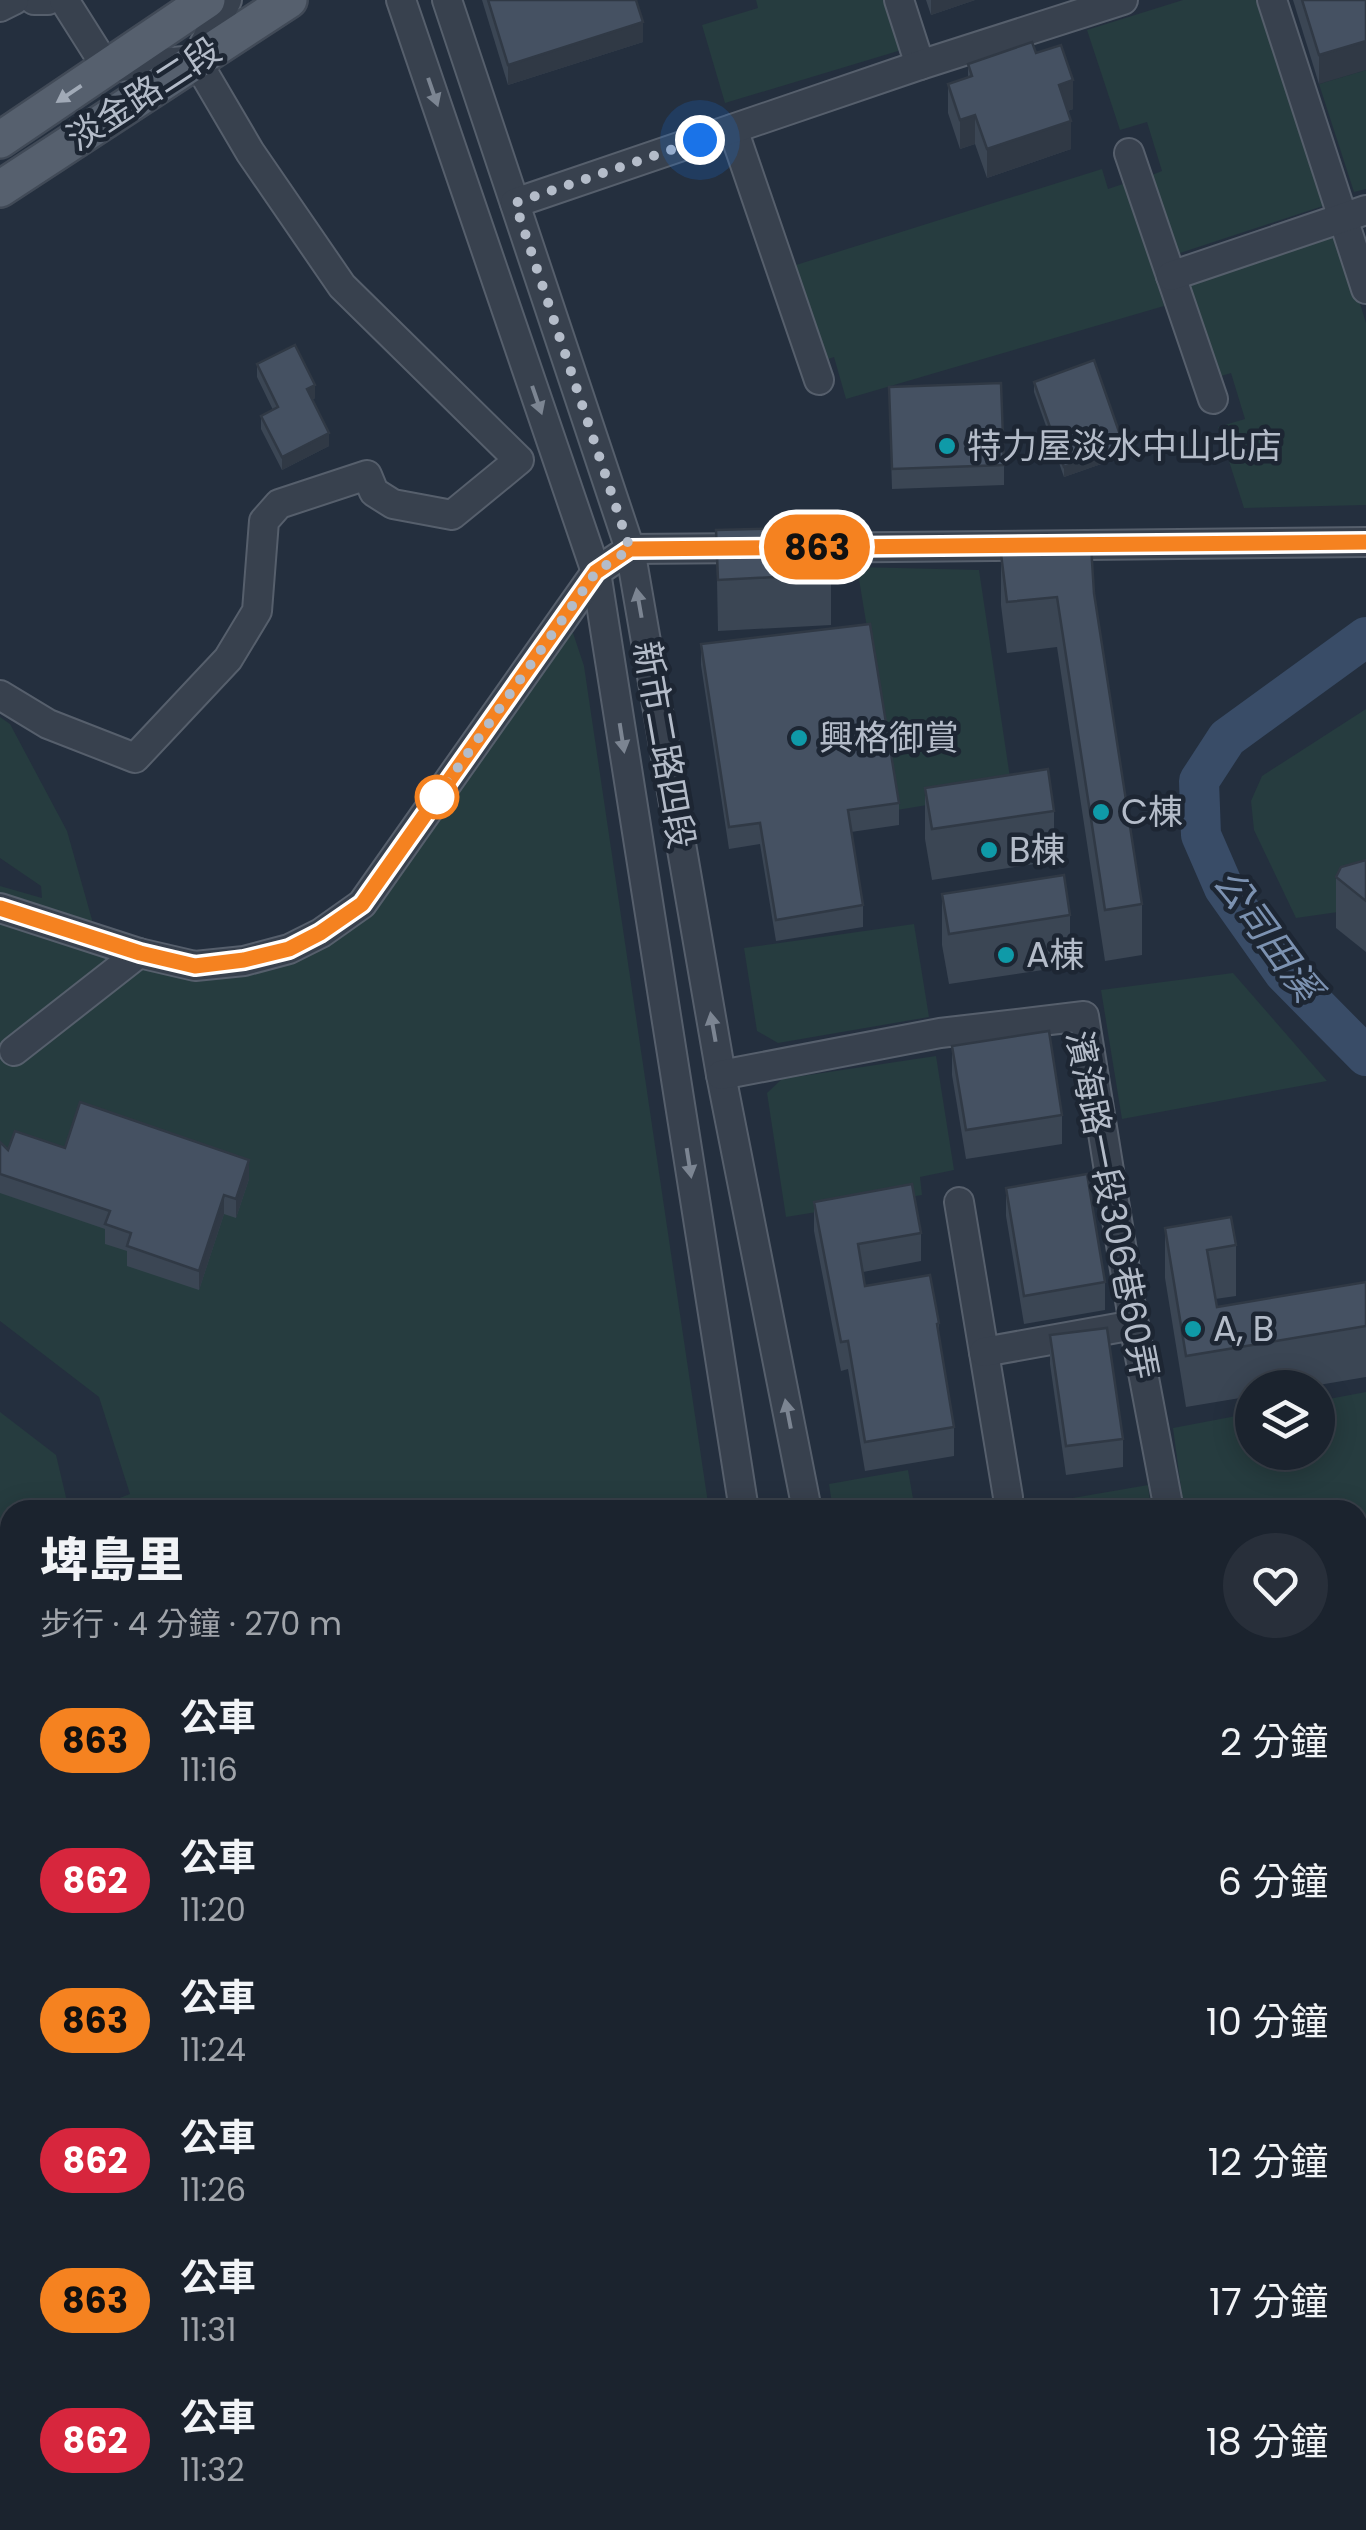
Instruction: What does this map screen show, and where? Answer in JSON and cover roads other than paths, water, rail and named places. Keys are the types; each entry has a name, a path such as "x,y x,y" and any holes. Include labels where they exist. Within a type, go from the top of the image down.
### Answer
{"main road":[{"name":"淡金路二段","path":"0,140 208,0"},
{"name":"淡金路二段","path":"0,189 289,0"}],"street":[{"path":"0,7 14,0"},
{"path":"34,0 48,0"},
{"path":"64,0 107,68 196,60"},
{"path":"196,60 227,0"},
{"name":"新市二路四段","path":"401,0 596,572 742,1500"},
{"name":"新市二路四段","path":"448,0 630,549 722,1074 805,1500"},
{"path":"899,0 920,65"},
{"path":"515,203 1123,0"},
{"path":"1272,0 1354,214 1366,289"},
{"path":"196,60 250,152 342,286 520,460"},
{"path":"733,129 819,380"},
{"path":"1128,153 1213,399"},
{"path":"1171,276 1354,214"},
{"path":"0,694 48,724 135,758 228,659 257,611 264,521 279,504 367,475 374,492 393,504 452,515 520,460 553,445"},
{"path":"0,908 140,953 195,966 289,949 320,933 362,904 596,572 630,549 1366,542"},
{"path":"14,1051 140,953"},
{"name":"濱海路一段306巷60弄","path":"722,1074 940,1033 1084,1016 1134,1325 1167,1500"},
{"path":"960,1202 1008,1497"},
{"path":"984,1352 1134,1325"}],"waterway":[{"name":"公司田溪","path":"1366,637 1227,738 1199,781 1201,835 1224,888 1284,973 1366,1056"}],"place":[{"name":"特力屋淡水中山北店","path":"947,446"},
{"name":"興格御賞","path":"799,738"},
{"name":"C棟","path":"1101,812"},
{"name":"B棟","path":"989,850"},
{"name":"A棟","path":"1006,955"},
{"name":"A, B","path":"1193,1329"}]}
